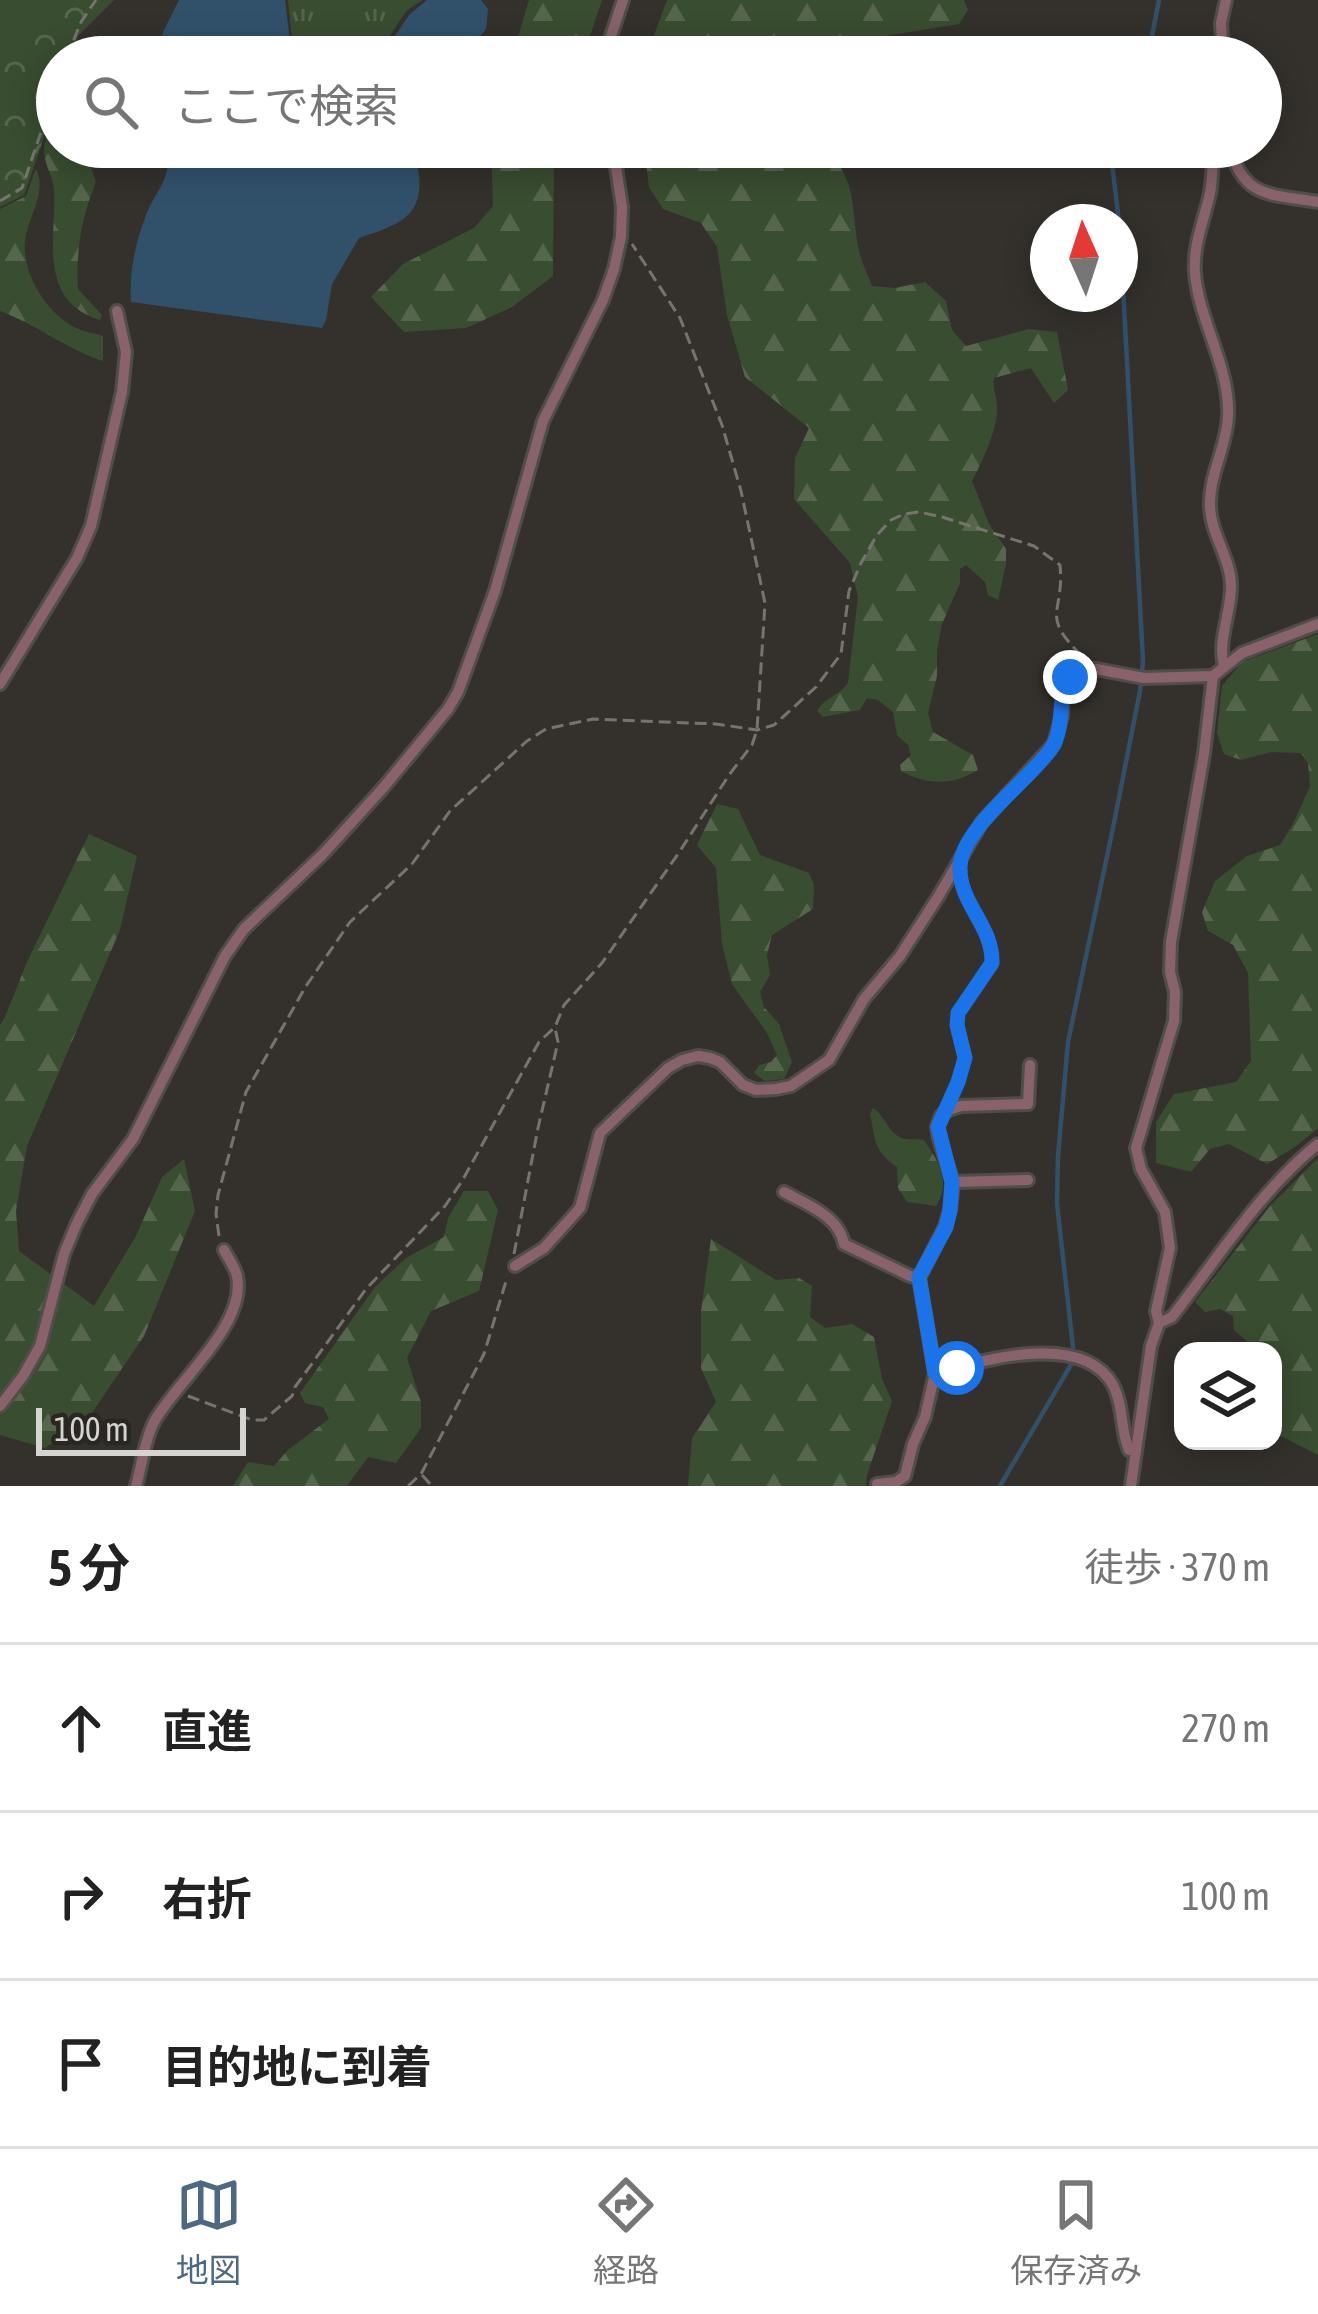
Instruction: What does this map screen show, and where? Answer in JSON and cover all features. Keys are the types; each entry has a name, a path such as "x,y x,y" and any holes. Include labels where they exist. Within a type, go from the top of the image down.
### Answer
{"street":[{"path":"611,36 623,0"},
{"path":"1222,36 1226,0"},
{"path":"0,1406 40,1346 64,1254 84,1210 133,1139 225,956 244,929 323,854 383,788 458,692 495,591 543,422 614,269 622,207 616,168"},
{"path":"1212,168 1196,237 1195,272 1228,403 1225,438 1209,500 1231,586 1224,666"},
{"path":"1236,168 1262,194 1318,202"},
{"path":"0,685 92,526 122,392 126,352 117,311"},
{"path":"515,1265 544,1248 580,1208 600,1132 668,1068 698,1056 710,1058 756,1090 791,1086 829,1060 982,822 1054,744 1063,688 1070,677 1096,669 1140,678 1213,676 1242,653 1318,624"},
{"path":"1131,1486 1151,1346 1159,1323 1156,1311 1170,1248 1166,1212 1141,1169 1136,1148 1174,1021 1171,943 1213,676"},
{"path":"878,1484 896,1482 905,1475 933,1388 935,1373 919,1277 950,1210 952,1182 938,1127 940,1116 962,1106 1028,1104 1030,1065"},
{"path":"1159,1323 1172,1317 1267,1195 1318,1144"},
{"path":"952,1182 1028,1180"},
{"path":"784,1192 842,1230 844,1244 919,1277"},
{"path":"136,1486 154,1422 231,1314 237,1274 224,1250"},
{"path":"935,1373 1002,1355 1073,1356 1097,1365 1116,1391 1125,1442 1129,1450 1136,1450"}],"path":[{"path":"75,36 96,0"},
{"path":"0,201 22,188 36,147"},
{"path":"174,1394 252,1420 264,1420 292,1396 366,1289 445,1206 539,1042 602,963 752,746 758,730 765,603 746,510 722,425 680,318 633,244 621,237"},
{"path":"224,1250 217,1232 218,1195 246,1092 306,986 350,922 412,864 449,811 527,741 546,729 593,719 758,730 774,725 816,687 841,654 849,591 861,563 877,535 904,514 943,517 1034,546 1050,556 1060,565 1057,626 1096,669"},
{"path":"946,1111 965,1058 958,1013 992,963 989,937 964,895 959,860"},
{"path":"408,1486 421,1474 484,1354 498,1302 515,1265 558,1042 555,1027"},
{"path":"421,1474 432,1486"}],"green space":[{"path":"0,0 114,0 78,36 36,36 36,160 24,195 0,207"},
{"path":"0,0 26,0 32,26 25,48 0,58"},
{"path":"288,0 422,0 406,11 390,36 292,36"},
{"path":"529,0 602,0 590,36 518,36"},
{"path":"667,0 964,0 968,10 959,24 885,36 654,36"},
{"path":"48,168 91,168 96,182 81,234 78,289 102,315 100,320 80,311 58,282 54,189"},
{"path":"492,168 554,168 553,276 512,307 466,328 404,332 371,297 403,264 474,228 493,206"},
{"path":"647,168 841,168 872,286 895,288 925,282 946,301 952,330 966,346 1029,329 1057,332 1068,390 1054,403 1031,368 994,378 995,425 972,481 989,524 1006,549 1006,564 998,600 988,595 985,582 966,565 960,569 960,583 942,624 937,650 937,676 928,713 933,732 973,755 978,770 940,782 901,771 900,765 911,755 908,745 897,735 893,712 878,700 867,698 860,710 823,717 817,711 848,683 858,597 850,563 794,499 795,458 809,428 745,377 727,315 717,247 701,223 663,209 649,187"},
{"path":"36,169 40,187 25,242 32,280 65,322 103,336 103,361 0,311 0,209 26,196"},
{"path":"1318,634 1318,1128 1267,1164 1229,1144 1210,1149 1191,1172 1156,1163 1156,1122 1174,1094 1236,1082 1251,1061 1248,973 1233,945 1208,931 1202,912 1215,881 1247,856 1280,845 1310,786 1308,763 1301,753 1271,752 1241,760 1224,754 1217,733 1222,686 1242,662"},
{"path":"717,804 738,809 760,855 809,873 814,885 813,909 772,935 767,955 770,975 760,992 764,1007 779,1024 792,1062 784,1079 765,1081 754,1073 777,1055 732,984 722,944 716,868 697,845"},
{"path":"89,834 137,856 120,930 27,1146 16,1211 19,1251 94,1306 136,1236 162,1177 184,1159 195,1211 144,1336 88,1419 45,1448 0,1435 0,1025"},
{"path":"873,1108 896,1134 924,1140 943,1180 936,1206 907,1202 898,1188 897,1167 877,1144 870,1114"},
{"path":"1318,1158 1318,1455 1282,1437 1282,1342 1248,1342 1234,1330 1233,1316 1220,1309 1205,1312 1195,1302 1270,1206"},
{"path":"464,1191 488,1191 498,1210 479,1291 431,1311 407,1358 421,1402 421,1428 396,1463 368,1457 347,1486 233,1486 248,1462 274,1466 329,1419 323,1407 305,1403 300,1393 375,1287 406,1258 444,1237 448,1218"},
{"path":"711,1239 776,1280 799,1278 812,1286 810,1317 825,1328 852,1324 874,1337 882,1379 892,1401 866,1486 688,1486 692,1438 716,1402 701,1368 701,1311"}],"water":[{"path":"179,0 285,0 289,36 163,36"},
{"path":"427,0 481,0 488,9 480,36 395,36"},
{"path":"166,168 418,168 419,190 411,212 403,219 359,238 332,284 322,328 131,302 136,249"}],"waterway":[{"path":"1152,36 1159,0"},
{"path":"1113,168 1117,204"},
{"path":"1000,1486 1072,1363 1057,1204 1068,1042 1143,661 1124,312"}],"route":[{"path":"957,1368 935,1373 919,1277 950,1210 952,1182 938,1127 965,1058 958,1013 992,963 989,937 964,895 959,860 982,822 1054,744 1063,688 1070,677"}]}
